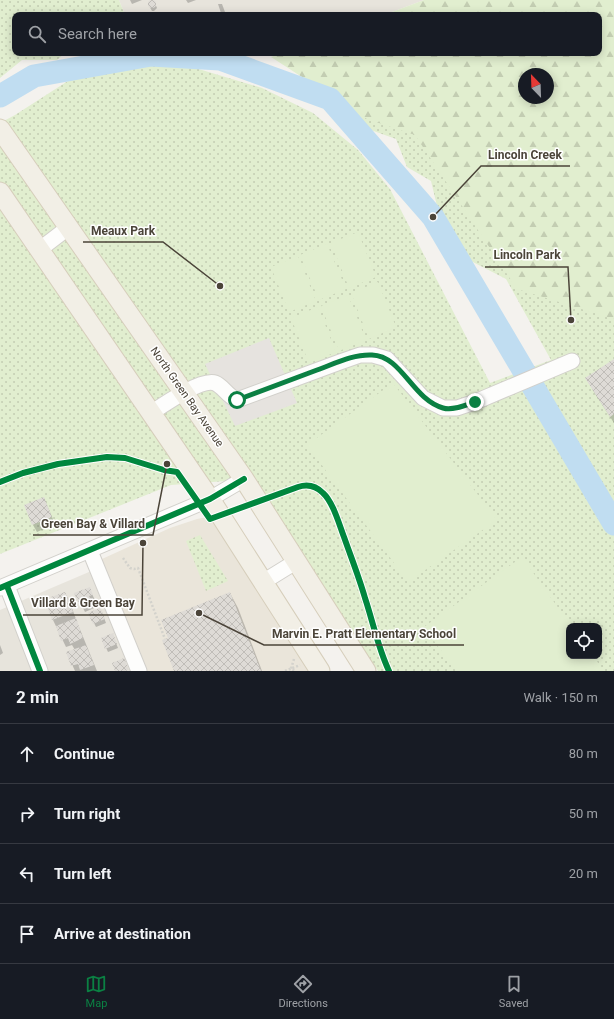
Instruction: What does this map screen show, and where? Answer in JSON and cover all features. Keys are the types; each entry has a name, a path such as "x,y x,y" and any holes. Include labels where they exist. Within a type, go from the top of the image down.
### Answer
{"main road":[{"name":"North Green Bay Avenue","path":"1,131 244,479 366,671"},
{"path":"0,192 210,499 320,671"}],"street":[{"path":"39,250 69,227"},
{"path":"151,413 184,392 210,381 217,383 231,398 237,400 360,355 373,355 388,358 423,398 443,408 456,408 475,402 572,361"},
{"path":"40,671 4,587 210,499 244,479"},
{"path":"90,551 139,671"},
{"path":"263,582 296,561"}],"path":[{"path":"123,558 130,568 138,568 165,639"},
{"path":"290,669 295,652"},
{"path":"285,671 302,664"},
{"path":"290,669 296,671"}],"shaded area":[{"path":"119,0 424,0 392,12 124,12"},
{"path":"269,338 297,403 235,426 205,364"},
{"path":"207,517 213,519 313,671 144,671 102,559 170,528"},
{"path":"103,566 144,671 0,671 0,610"}],"green space":[{"path":"0,0 119,0 124,12 12,12 12,56 62,56 57,60 22,60 0,78"},
{"path":"424,0 614,0 614,319 517,289 415,135 367,119 271,57 602,56 602,12 392,12"},
{"path":"614,0 614,671 378,671 254,479 171,485 0,554 0,123 71,79 119,64 182,64 262,88 313,113 358,150 390,189 490,383 551,360 506,279 467,259 437,206 431,181 407,167 396,139 368,129 300,65 322,56 602,56 602,12"},
{"path":"358,232 376,277 349,288 331,243"},
{"path":"327,244 346,289 319,300 300,255"},
{"path":"298,256 316,301 289,312 271,267"},
{"path":"378,282 396,327 369,339 351,293"},
{"path":"348,295 366,340 339,351 321,306"},
{"path":"318,307 336,352 309,363 291,318"},
{"path":"393,383 497,520 408,582 307,445"},
{"path":"200,535 228,581 206,591 186,541"},
{"path":"522,557 569,623 566,623 566,659 595,659 604,671 456,671 424,627"}],"building":[{"path":"150,0 154,0 156,4 154,8 150,8 148,6 148,2"},
{"path":"614,359 614,414 610,417 585,378"},
{"path":"44,497 52,517 32,525 24,505"},
{"path":"90,587 93,595 89,596 91,600 80,605 74,593"},
{"path":"65,592 73,612 52,620 47,606 54,604 51,597"},
{"path":"230,592 261,671 174,671 162,640 168,638 161,620"},
{"path":"100,608 105,619 93,624 88,613"},
{"path":"76,618 83,638 70,644 68,638 61,641 56,626"},
{"path":"113,633 117,644 105,649 101,638"},
{"path":"86,645 94,665 80,670 78,664 71,666 66,652"},
{"path":"124,658 129,670 115,671 112,663"}],"waterway":[{"path":"0,96 34,76 145,56"},
{"path":"168,56 220,59 330,99 433,217 614,524"}],"cycle path":[{"path":"0,482 23,473 58,464 107,457 125,458 164,470 177,472 210,519 298,487 308,485 317,488 327,497 335,514 358,575 379,644 389,671"},
{"path":"0,588 210,499 244,479"},
{"path":"7,586 40,671"}],"place":[{"name":"Lincoln Creek","path":"433,217"},
{"name":"Meaux Park","path":"220,286"},
{"name":"Lincoln Park","path":"571,320"},
{"name":"Green Bay & Villard","path":"167,464"},
{"name":"Villard & Green Bay","path":"143,543"},
{"name":"Marvin E. Pratt Elementary School","path":"199,613"}],"route":[{"path":"237,400 360,355 373,355 388,358 423,398 443,408 456,408 475,402"}]}
